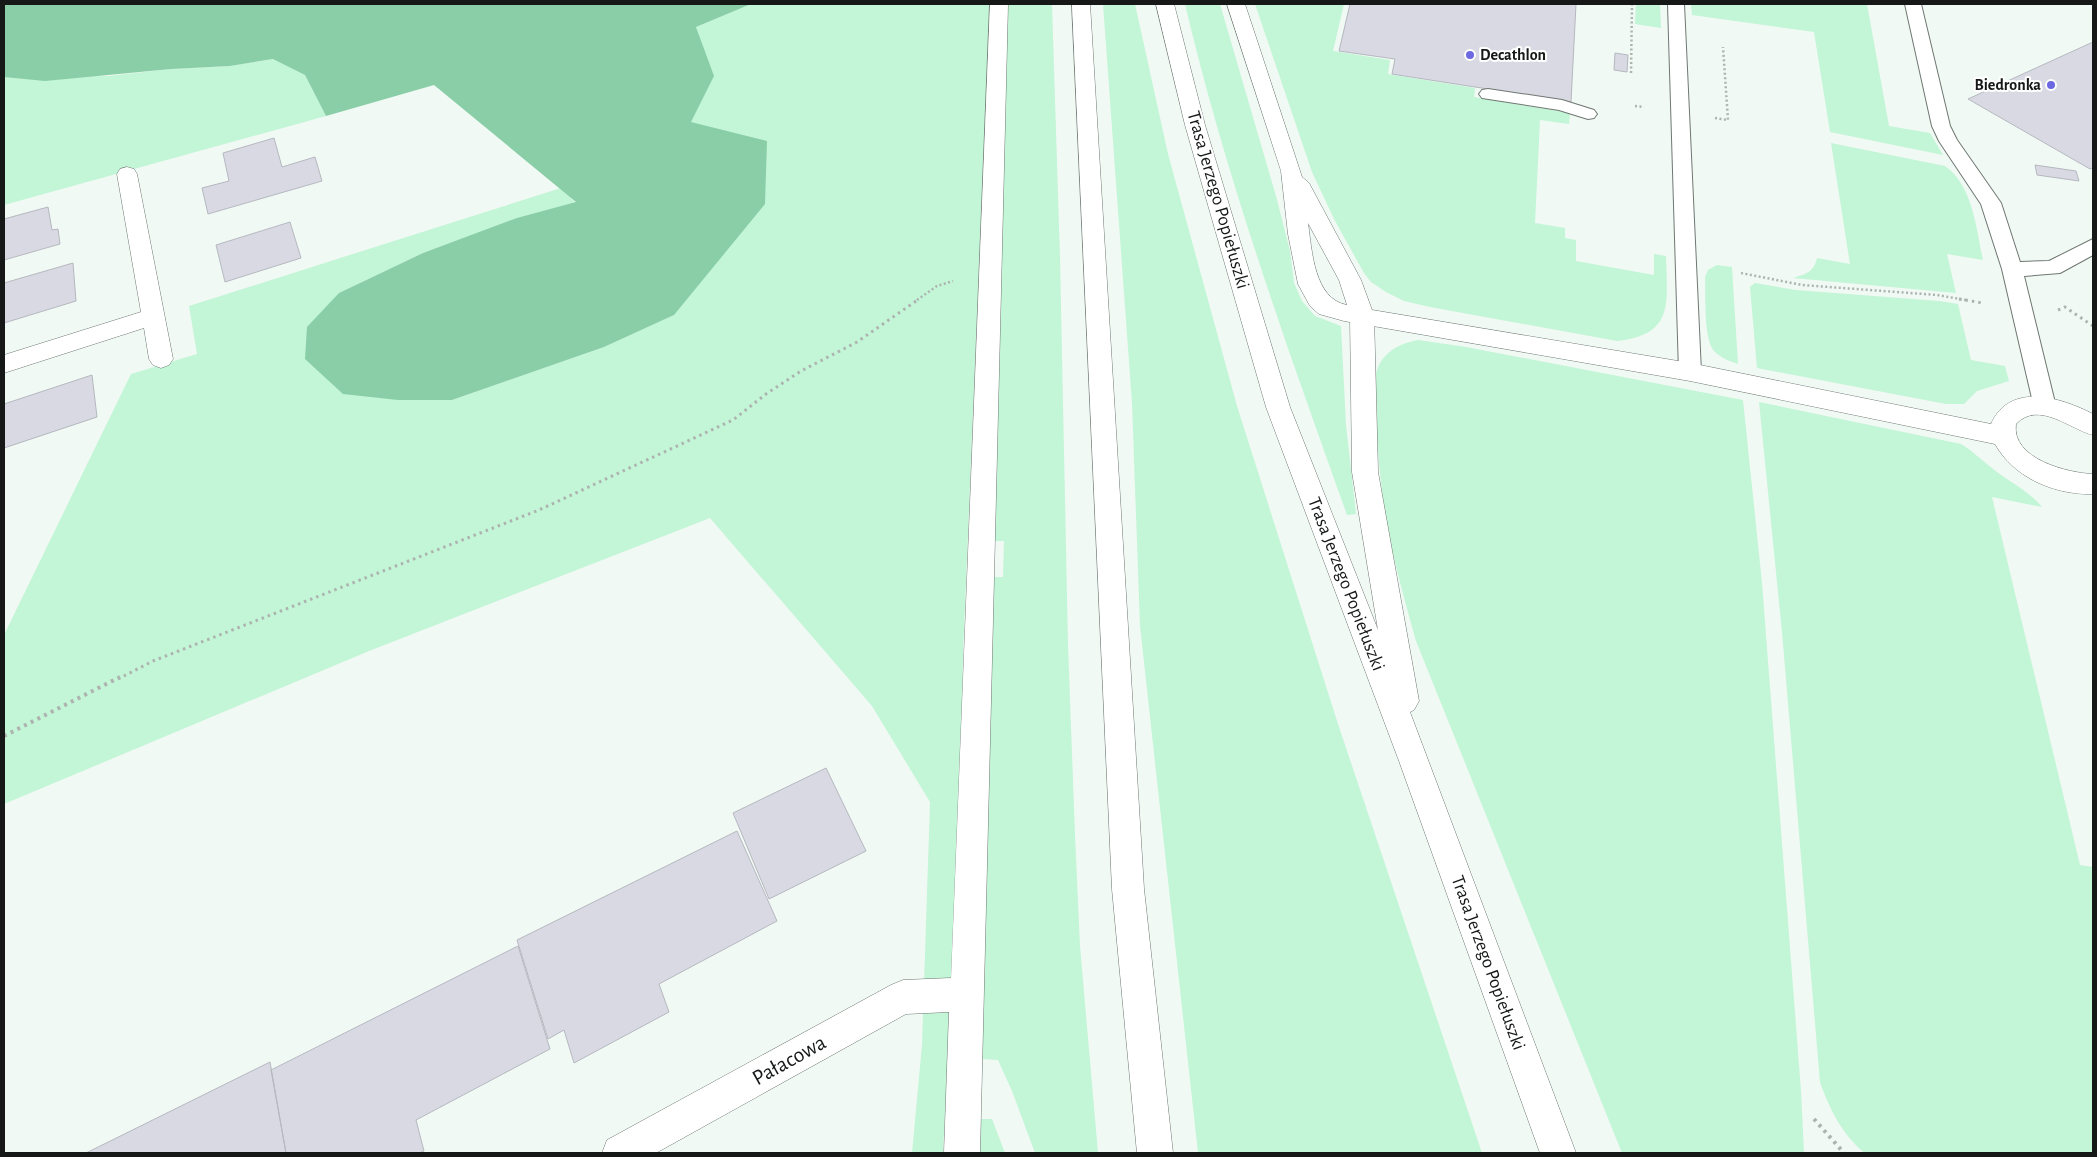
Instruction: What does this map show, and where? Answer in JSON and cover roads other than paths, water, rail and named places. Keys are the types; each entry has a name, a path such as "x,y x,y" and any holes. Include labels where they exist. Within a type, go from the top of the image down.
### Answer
{"street":[{"path":"962,1153 999,4"},
{"path":"1081,4 1128,889 1155,1153"},
{"name":"Trasa Jerzego Popiełuszki","path":"1166,4 1195,125 1278,407 1414,761 1558,1153"},
{"path":"1236,4 1291,171 1309,284 1318,300 1327,308 1690,372 2004,436"},
{"path":"1291,171 1346,272 1362,315 1364,472 1414,761"},
{"path":"127,174 161,359"},
{"path":"4,364 152,318"},
{"path":"2093,426 2079,417 2046,407 2017,409 2008,416 2003,425 2004,436 2010,447 2033,468 2066,482 2093,484"},
{"name":"Pałacowa","path":"620,1153 903,997 967,994"}],"lane":[{"path":"1676,4 1690,372"},
{"path":"1912,4 1941,126 1948,141 1992,203 2012,269 2020,309 2046,407"},
{"path":"1488,94 1562,105 1588,114"},
{"path":"2012,269 2053,268 2093,246"}],"place":[{"name":"Decathlon","path":"1470,55"},
{"name":"Biedronka","path":"2051,85"}]}
